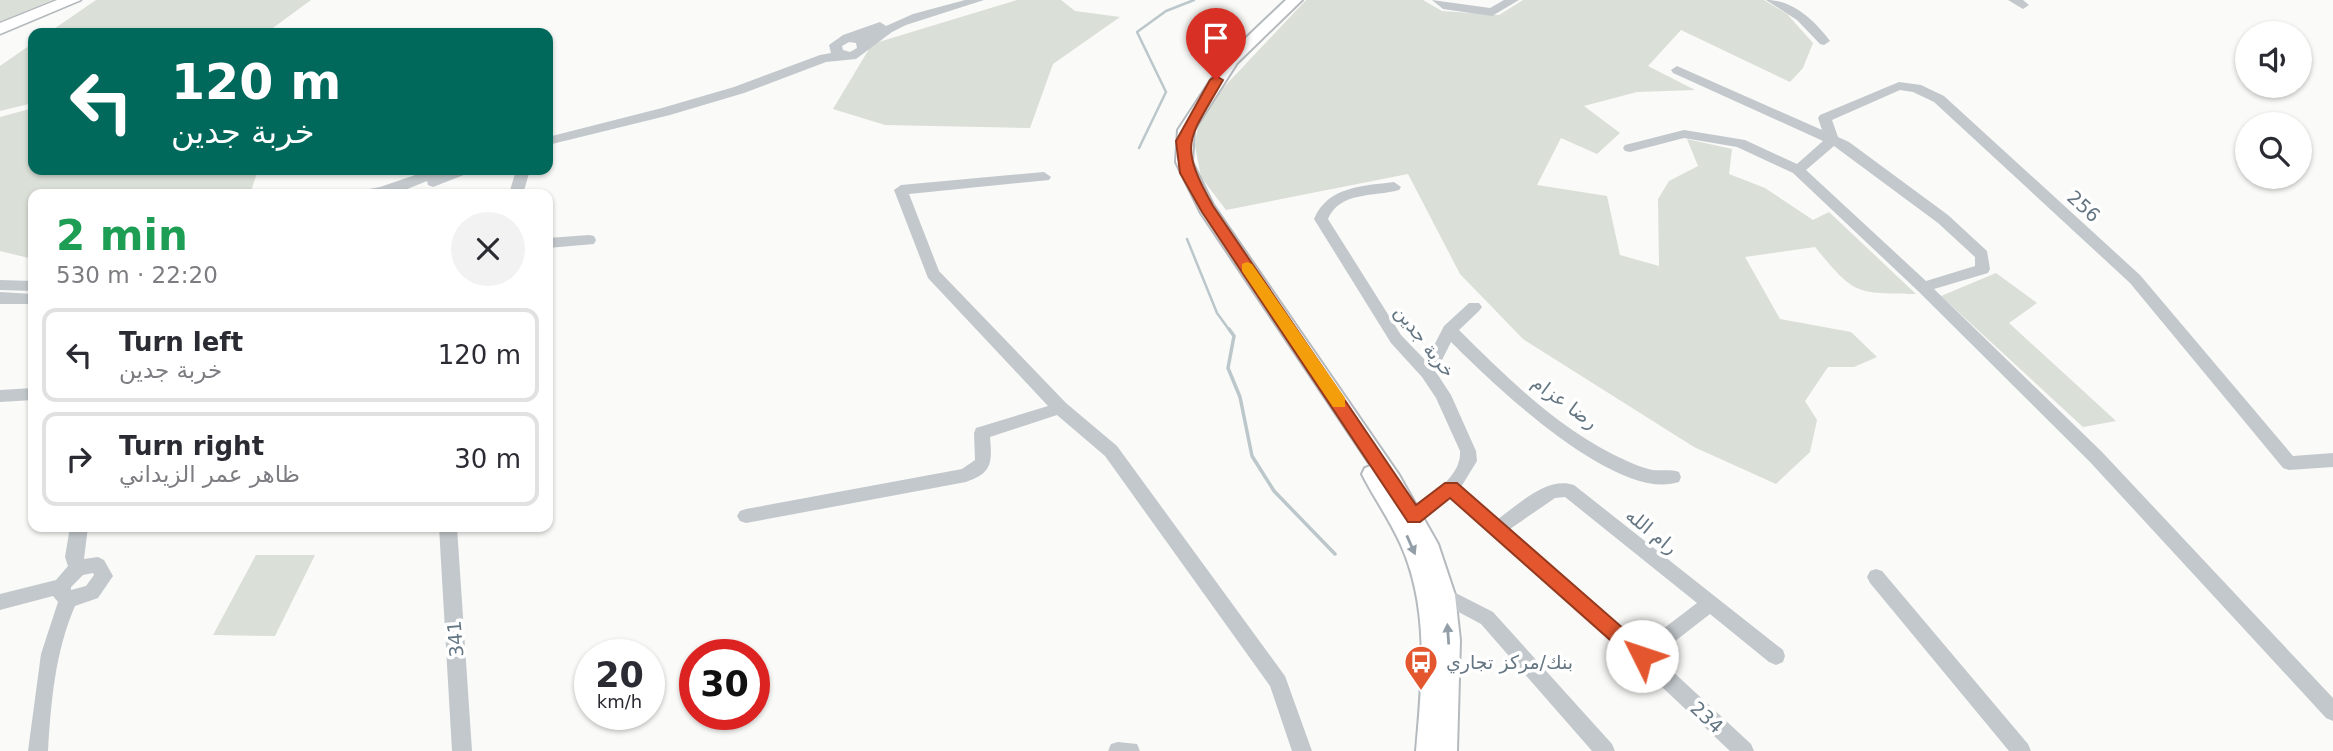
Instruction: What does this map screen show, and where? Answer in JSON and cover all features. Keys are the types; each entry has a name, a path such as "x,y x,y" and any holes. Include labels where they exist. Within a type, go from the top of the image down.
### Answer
{"highway":[{"path":"0,29 72,0"}],"main road":[{"path":"1281,0 1215,64 1177,124 1169,146 1170,157 1184,192 1363,459 1412,545 1422,570 1431,621 1434,676 1428,751"},
{"path":"1295,0 1225,68 1186,130 1182,141 1183,162 1207,209 1414,516 1438,571 1444,595 1450,663 1445,751"}],"street":[{"path":"553,128 570,127 672,102 826,50 906,14 952,0"},
{"path":"553,140 665,112 739,90 824,58 852,56 864,49 874,38 897,25 978,0"},
{"path":"1438,0 1447,6 1492,12 1513,0"},
{"path":"1772,0 1801,17 1824,41"},
{"path":"852,37 862,40 864,49"},
{"path":"837,43 835,51 843,56"},
{"path":"1677,71 1832,140 1866,159 1943,219 1982,255 1983,268 1923,287"},
{"name":"256","path":"1832,140 1825,118 1899,86 1916,89 1940,99 2135,279 2288,463 2333,460"},
{"path":"1630,148 1684,134 1740,143 1798,170 1923,287 2096,457 2333,712"},
{"path":"1798,170 1832,140"},
{"path":"395,189 430,175"},
{"path":"417,189 452,175"},
{"path":"1044,177 901,190 933,274 1060,408 1111,451 1278,682 1302,751"},
{"name":"خربة جدين","path":"1394,187 1333,200 1323,210 1321,219 1396,339 1428,373 1443,395 1468,452 1469,461 1451,488 1414,516"},
{"path":"553,243 589,240"},
{"path":"0,285 28,286"},
{"path":"0,298 28,299"},
{"path":"1428,373 1449,330 1474,307"},
{"name":"رضا عزام","path":"1449,330 1489,371 1561,430 1614,461 1647,476 1673,477"},
{"path":"0,396 28,394"},
{"path":"746,516 966,475 984,463 982,433 1060,408"},
{"name":"234","path":"1451,488 1642,656 1744,751"},
{"name":"رام الله","path":"1496,529 1552,491 1567,490 1776,656"},
{"path":"38,751 43,696 56,625 65,592 78,569 74,557 78,532"},
{"name":"341","path":"447,532 463,751"},
{"path":"0,602 65,592 79,598 92,592 104,576 98,565 78,569"},
{"path":"1876,578 2021,751"},
{"path":"1444,595 1487,618 1605,751"},
{"path":"1642,656 1711,603"},
{"path":"1118,751 1130,751"}],"shaded area":[{"path":"0,0 52,0 0,22"},
{"path":"96,0 311,0 273,28 55,28"},
{"path":"1017,0 1061,0 1075,11 1120,17 1053,64 1030,128 885,125 833,109 872,44"},
{"path":"1306,0 1423,0 1442,11 1499,15 1523,0 1764,0 1787,14 1813,43 1803,68 1790,82 1681,30 1648,66 1695,90 1637,92 1584,106 1620,133 1597,154 1561,138 1537,185 1607,196 1620,255 1659,266 1658,199 1669,181 1698,166 1687,139 1732,149 1729,174 1765,188 1813,220 1829,212 1916,294 1880,293 1857,288 1848,283 1815,247 1745,257 1780,319 1851,332 1877,357 1854,367 1828,367 1805,401 1817,420 1810,452 1776,484 1694,447 1523,339 1460,274 1408,174 1226,210 1201,177 1195,146 1198,123 1222,89"},
{"path":"28,46 28,104 0,111 0,66"},
{"path":"28,109 28,175 256,175 252,189 28,189 28,258 0,251 0,117"},
{"path":"1996,273 2037,303 2009,323 2116,421 2083,427 1941,296"},
{"path":"256,555 315,555 275,636 213,635"}],"waterway":[{"path":"1139,148 1166,92 1137,32 1166,11 1194,0"},
{"path":"1187,239 1217,313 1230,331"},
{"path":"1229,329 1234,336 1228,368 1240,397 1252,456 1274,491 1335,554"}],"slow traffic":[{"path":"1247,268 1339,402"}],"place":[{"name":"بنك/مركز تجاري","path":"1421,692"}],"route":[{"path":"1216,80 1191,120 1182,141 1181,150 1187,173 1207,209 1414,516 1451,488 1642,656"}]}
